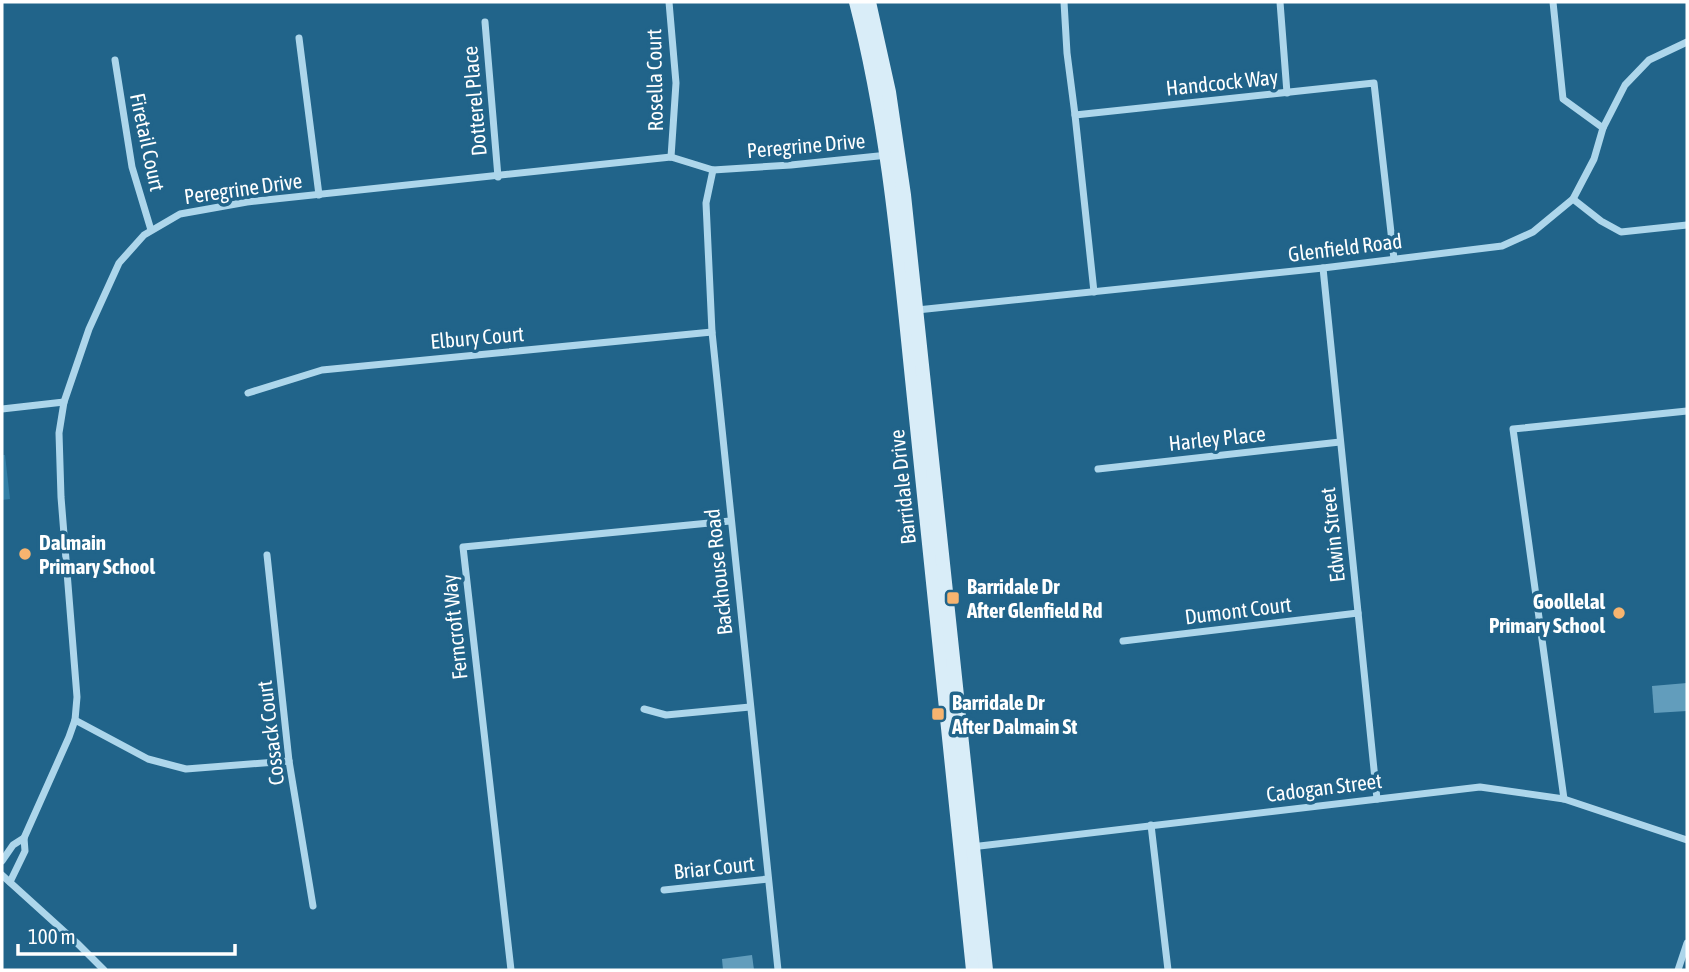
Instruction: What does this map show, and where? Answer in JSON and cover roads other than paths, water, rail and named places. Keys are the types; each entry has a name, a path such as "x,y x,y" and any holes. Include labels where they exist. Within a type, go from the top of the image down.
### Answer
{"street":[{"name":"Rosella Court","path":"669,2 676,83 671,157"},
{"name":"Barridale Drive","path":"856,2 892,154"},
{"name":"Barridale Drive","path":"869,2 889,92 892,154 911,311 966,847 973,970"},
{"path":"1064,2 1067,53 1094,292"},
{"path":"1280,2 1287,93"},
{"path":"1553,2 1563,99 1603,128"},
{"name":"Dotterel Place","path":"485,22 498,177"},
{"path":"299,38 319,195"},
{"name":"Glenfield Road","path":"911,311 1323,268 1502,246 1533,232 1573,200 1594,159 1603,128 1625,85 1649,60 1687,42"},
{"name":"Firetail Court","path":"115,61 132,167 151,230"},
{"name":"Handcock Way","path":"1075,115 1374,83 1394,259"},
{"name":"Peregrine Drive","path":"10,882 25,851 24,838 75,720 77,697 61,497 59,433 64,402 89,329 119,263 151,230 180,214 247,202 671,157 713,170 892,154"},
{"name":"Backhouse Road","path":"713,170 706,203 712,332 778,970"},
{"path":"1573,200 1601,222 1621,232 1687,225"},
{"name":"Edwin Street","path":"1323,268 1377,799"},
{"name":"Elbury Court","path":"248,393 322,370 712,332"},
{"path":"2,410 64,402"},
{"path":"1564,799 1513,429 1687,411"},
{"name":"Harley Place","path":"1098,469 1340,442"},
{"name":"Ferncroft Way","path":"511,970 463,547 730,521"},
{"name":"Cossack Court","path":"267,555 289,761 313,905"},
{"name":"Dumont Court","path":"1123,641 1358,613"},
{"path":"644,709 666,715 750,707"},
{"path":"75,720 148,759 186,769 289,761"},
{"name":"Cadogan Street","path":"966,847 1480,786 1564,799 1687,840"},
{"path":"1151,825 1168,970"},
{"name":"Peregrine Drive","path":"2,862 13,845 24,838"},
{"name":"Barridale Drive","path":"966,847 986,970"},
{"path":"2,876 104,970"},
{"name":"Briar Court","path":"664,890 768,879"},
{"path":"1678,970 1687,943"}],"place":[{"name":"Dalmain Primary School","path":"25,554"},
{"name":"Barridale Dr After Glenfield Rd","path":"953,598"},
{"name":"Goollelal Primary School","path":"1619,613"},
{"name":"Barridale Dr After Dalmain St","path":"938,714"}]}
